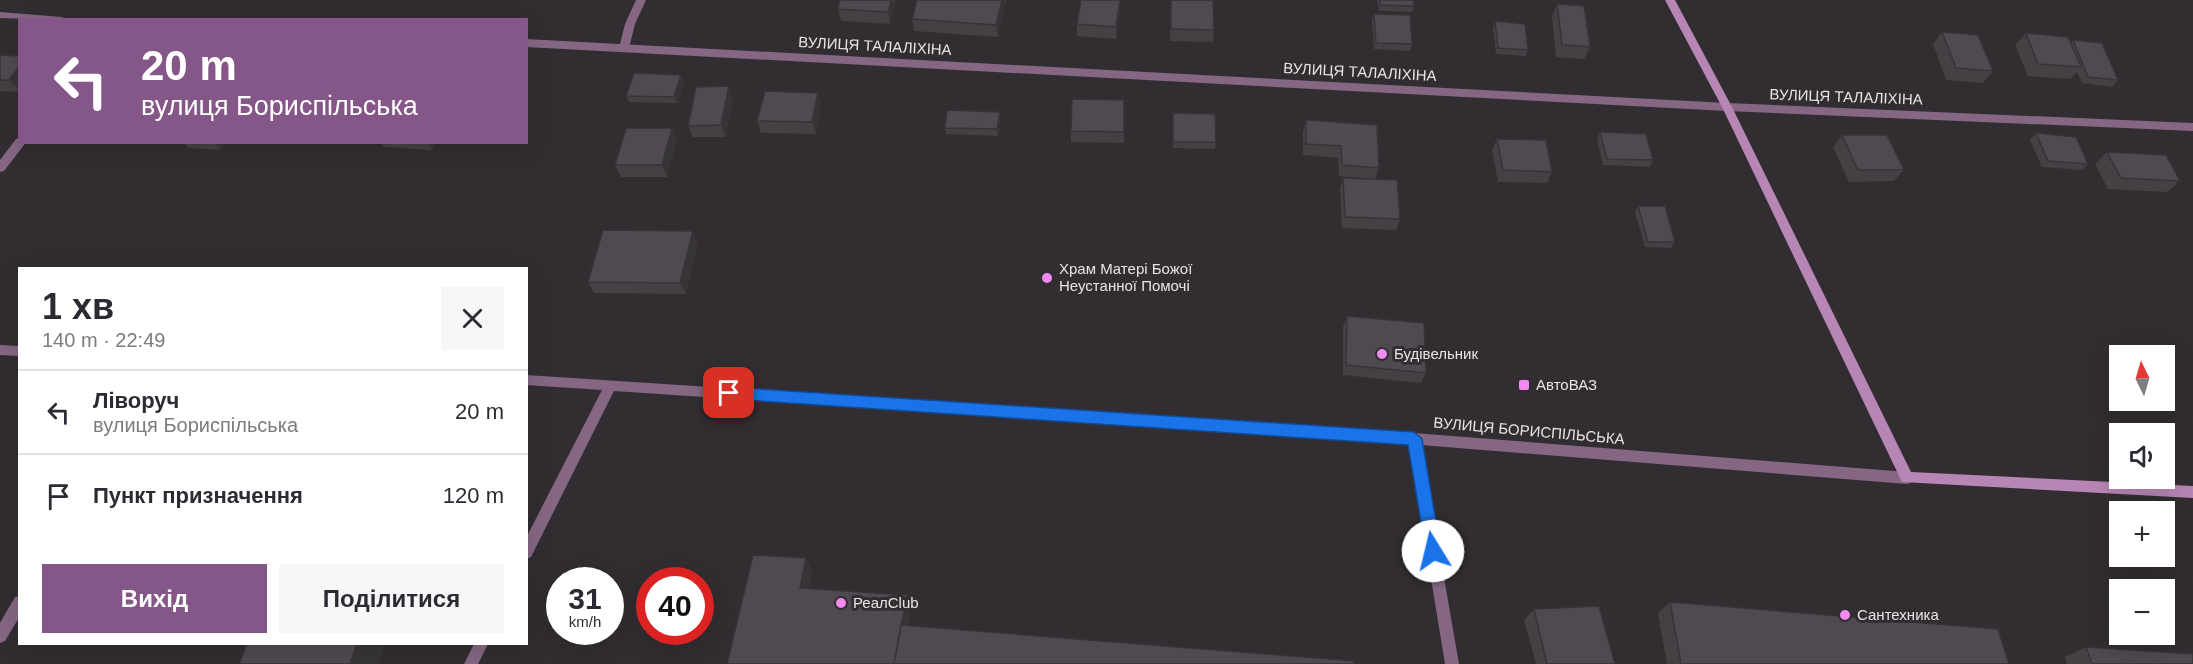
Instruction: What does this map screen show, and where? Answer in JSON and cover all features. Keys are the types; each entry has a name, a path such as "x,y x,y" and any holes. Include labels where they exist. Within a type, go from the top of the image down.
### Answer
{"main road":[{"path":"1670,0 1726,107 1907,478"},
{"name":"ВУЛИЦЯ БОРИСПІЛЬСЬКА","path":"1907,478 2193,492"}],"street":[{"path":"624,48 630,24 641,0"},
{"path":"0,15 37,18"},
{"name":"ВУЛИЦЯ ТАЛАЛІХІНА","path":"528,43 1726,107 2193,127"},
{"path":"0,168 18,144"},
{"path":"0,350 18,351"},
{"name":"ВУЛИЦЯ БОРИСПІЛЬСЬКА","path":"528,380 1414,439 1907,478"},
{"path":"528,549 611,385"},
{"path":"1414,439 1452,664"},
{"path":"0,636 18,605"},
{"path":"471,664 480,645"}],"building":[{"path":"840,0 891,0 888,12 838,9"},
{"path":"917,0 1002,0 996,25 912,19"},
{"path":"1081,0 1120,0 1116,27 1077,24"},
{"path":"1171,0 1213,0 1214,30 1171,29"},
{"path":"1380,0 1413,0 1414,6 1380,5"},
{"path":"1557,4 1584,6 1590,47 1562,45"},
{"path":"1374,14 1410,15 1412,44 1376,43"},
{"path":"1495,21 1525,24 1528,50 1498,48"},
{"path":"1942,32 1978,35 1993,71 1956,68"},
{"path":"2026,33 2068,37 2081,67 2038,64"},
{"path":"2073,40 2102,43 2118,80 2088,77"},
{"path":"0,55 18,56 18,69 9,80 0,80"},
{"path":"634,73 681,75 674,97 626,96"},
{"path":"729,86 721,125 688,126 696,87"},
{"path":"765,91 818,93 812,122 757,121"},
{"path":"1072,99 1124,100 1124,132 1071,131"},
{"path":"947,110 1000,112 997,129 945,128"},
{"path":"1173,113 1215,114 1216,142 1173,142"},
{"path":"1306,120 1377,125 1379,168 1342,165 1341,146 1306,144"},
{"path":"626,128 672,128 662,165 615,165"},
{"path":"1600,132 1646,134 1653,160 1607,159"},
{"path":"2036,133 2076,137 2088,164 2048,161"},
{"path":"1842,135 1887,135 1904,170 1858,170"},
{"path":"1497,139 1546,140 1552,172 1503,170"},
{"path":"2107,152 2166,155 2180,181 2121,178"},
{"path":"1343,178 1397,180 1400,219 1345,217"},
{"path":"1638,206 1665,206 1675,242 1648,242"},
{"path":"603,230 693,231 680,283 588,282"},
{"name":"Будівельник","path":"1347,316 1424,323 1426,373 1346,365"},
{"path":"753,555 806,558 800,588 907,595 894,664 727,664"},
{"path":"1670,602 1998,629 2009,664 1681,664"},
{"path":"1599,606 1615,664 1547,664 1534,609"},
{"path":"901,625 1354,661 1354,664 894,664"},
{"path":"247,645 357,645 350,664 239,664"},
{"path":"2086,647 2193,654 2193,664 2092,664"}],"place":[{"name":"Храм Матері Божої Неустанної Помочі","path":"1047,278"},
{"name":"Будівельник","path":"1382,354"},
{"name":"АвтоВАЗ","path":"1524,385"},
{"name":"РеалClub","path":"841,603"},
{"name":"Сантехника","path":"1845,615"}],"route":[{"path":"729,393 1414,439 1433,551"}]}
